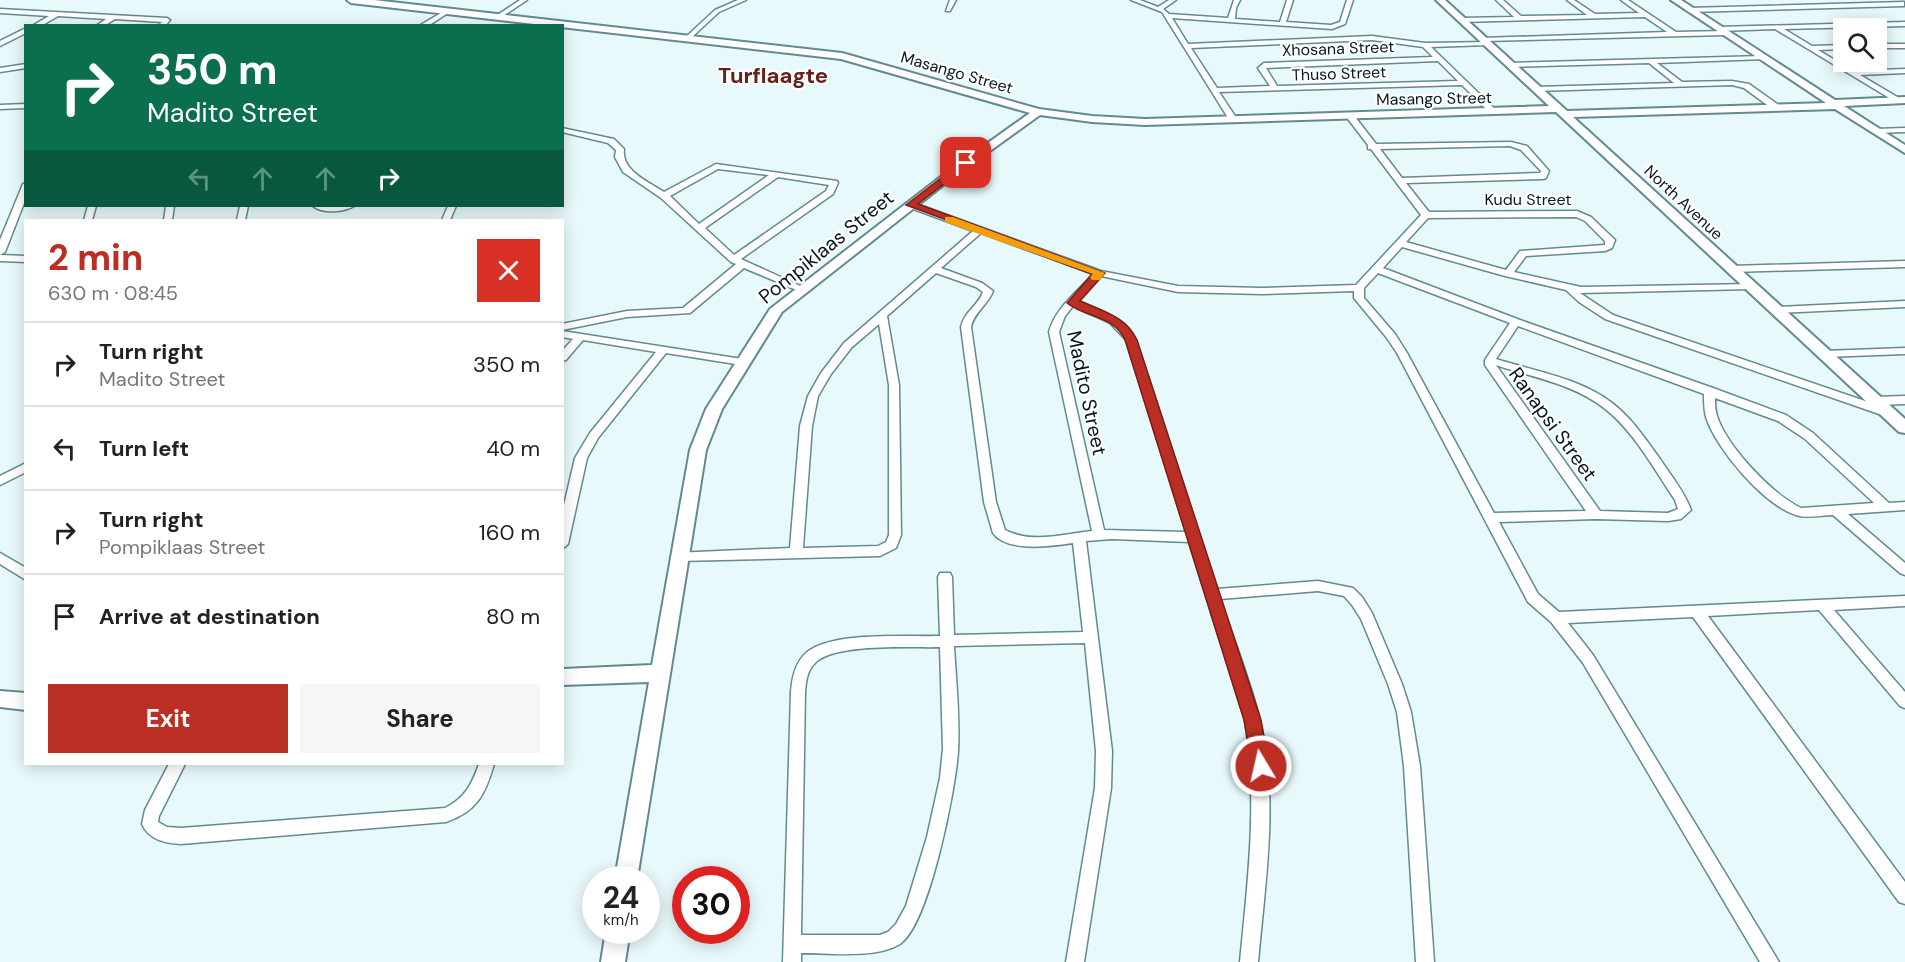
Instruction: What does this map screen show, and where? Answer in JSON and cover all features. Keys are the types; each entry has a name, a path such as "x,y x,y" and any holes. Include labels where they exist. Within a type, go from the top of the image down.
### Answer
{"street":[{"name":"Masango Street","path":"351,0 842,56 1038,112 1119,121 1777,108 1901,100"},
{"path":"498,17 524,0"},
{"path":"689,37 717,11 743,0"},
{"path":"948,10 953,0"},
{"path":"1134,0 1160,8 1168,16 1233,119"},
{"path":"1160,8 1173,0"},
{"path":"1231,21 1237,0"},
{"path":"1282,24 1290,0"},
{"path":"1168,16 1337,27 1343,23 1350,0"},
{"name":"North Avenue","path":"1440,0 1905,428"},
{"path":"1499,0 1519,18"},
{"path":"1570,0 1593,16"},
{"path":"1624,0 1674,34"},
{"path":"1675,0 1905,150"},
{"path":"1732,0 1745,8"},
{"path":"1689,9 1902,3"},
{"path":"0,11 167,20 162,24"},
{"path":"425,24 448,11"},
{"path":"39,24 58,14"},
{"path":"1461,20 1645,15"},
{"path":"102,24 115,16"},
{"path":"1186,46 1372,38 1425,45 1905,24"},
{"path":"1776,28 1901,100"},
{"path":"0,44 24,31"},
{"path":"1425,45 1494,112"},
{"path":"1887,46 1905,46"},
{"path":"1811,48 1833,47"},
{"path":"1510,64 1763,58"},
{"name":"Xhosana Street","path":"1275,88 1262,68 1264,65 1440,59"},
{"path":"1650,61 1680,84"},
{"path":"0,70 24,66"},
{"path":"1851,73 1905,71"},
{"name":"Thuso Street","path":"1214,90 1464,83"},
{"path":"1536,89 1680,84 1743,85 1777,108"},
{"path":"0,106 24,106"},
{"path":"0,115 11,106"},
{"name":"Pompiklaas Street","path":"628,866 698,450 714,409 777,309 947,177 1038,112"},
{"path":"911,205 1099,273 1178,289 1313,291 1359,288 1426,215 1371,147 1349,115"},
{"path":"564,130 611,141 620,149 619,157 626,170 664,196 738,262 802,289"},
{"path":"1875,131 1905,130"},
{"path":"1371,147 1511,144 1524,148 1545,171 1539,177 1400,182"},
{"path":"564,327 627,314 686,311 738,262 830,192 834,186 830,182 716,166 664,196"},
{"path":"699,228 776,174"},
{"path":"0,252 24,191"},
{"path":"319,207 323,209 341,207"},
{"name":"Kudu Street","path":"1426,215 1577,214 1588,219 1610,240 1609,246 1605,248 1523,253 1508,274"},
{"path":"796,553 806,426 813,396 833,361 882,314 978,231"},
{"path":"1401,244 1508,274 1595,291 1750,286"},
{"path":"0,258 24,259"},
{"path":"1731,269 1905,264"},
{"path":"934,269 979,285 988,291 986,297 968,316 966,327 990,502 999,533 1010,539 1026,541 1099,535 1194,537"},
{"path":"1377,269 1782,418 1798,426 1886,507"},
{"name":"Madito Street","path":"1099,273 1055,324 1054,332 1099,535"},
{"path":"1569,287 1582,300 1609,317 1886,411"},
{"path":"1359,288 1359,298 1391,336 1402,353 1533,598 1556,618 1588,659 1770,962"},
{"path":"1072,303 1116,321 1126,329 1252,720 1263,782 1262,823 1249,962"},
{"path":"1778,310 1905,304"},
{"path":"679,556 880,551 889,548 894,540 894,385 882,314"},
{"name":"Ranapsi Street","path":"1516,322 1490,360 1493,370 1596,515"},
{"path":"564,334 742,363"},
{"path":"564,356 580,337"},
{"path":"564,535 581,458 594,436 663,350"},
{"path":"1824,354 1905,351"},
{"path":"1490,360 1580,391 1610,405 1681,499 1685,510 1677,516 1668,517 1596,515 1490,518"},
{"path":"1709,390 1712,419 1719,433 1772,496 1785,507 1800,512 1905,506"},
{"path":"1875,401 1905,400"},
{"path":"0,481 24,468"},
{"path":"1835,509 1905,570"},
{"path":"1075,962 1103,788 1104,751 1079,537"},
{"path":"0,558 24,574"},
{"path":"945,577 949,642 951,749 948,778 935,837 909,919 894,938 880,944 793,953 799,674 806,661 829,647 844,644 949,642 1091,637"},
{"path":"1213,594 1331,587 1353,595 1367,617 1395,684 1409,738 1425,962"},
{"path":"1556,618 1905,601"},
{"path":"1822,605 1905,702"},
{"path":"1696,610 1905,896"},
{"path":"564,677 660,673"},
{"path":"0,699 24,702"},
{"path":"176,765 151,815 150,824 153,829 165,835 203,835 446,815 463,807 472,799 486,765"},
{"path":"613,962 616,944"}],"slow traffic":[{"path":"949,220 1099,273 1096,277"}],"district":[{"name":"Turflaagte","path":"773,75"}],"route":[{"path":"966,163 911,205 1099,273 1072,303 1116,321 1126,329 1131,340 1252,720 1261,766"}]}
